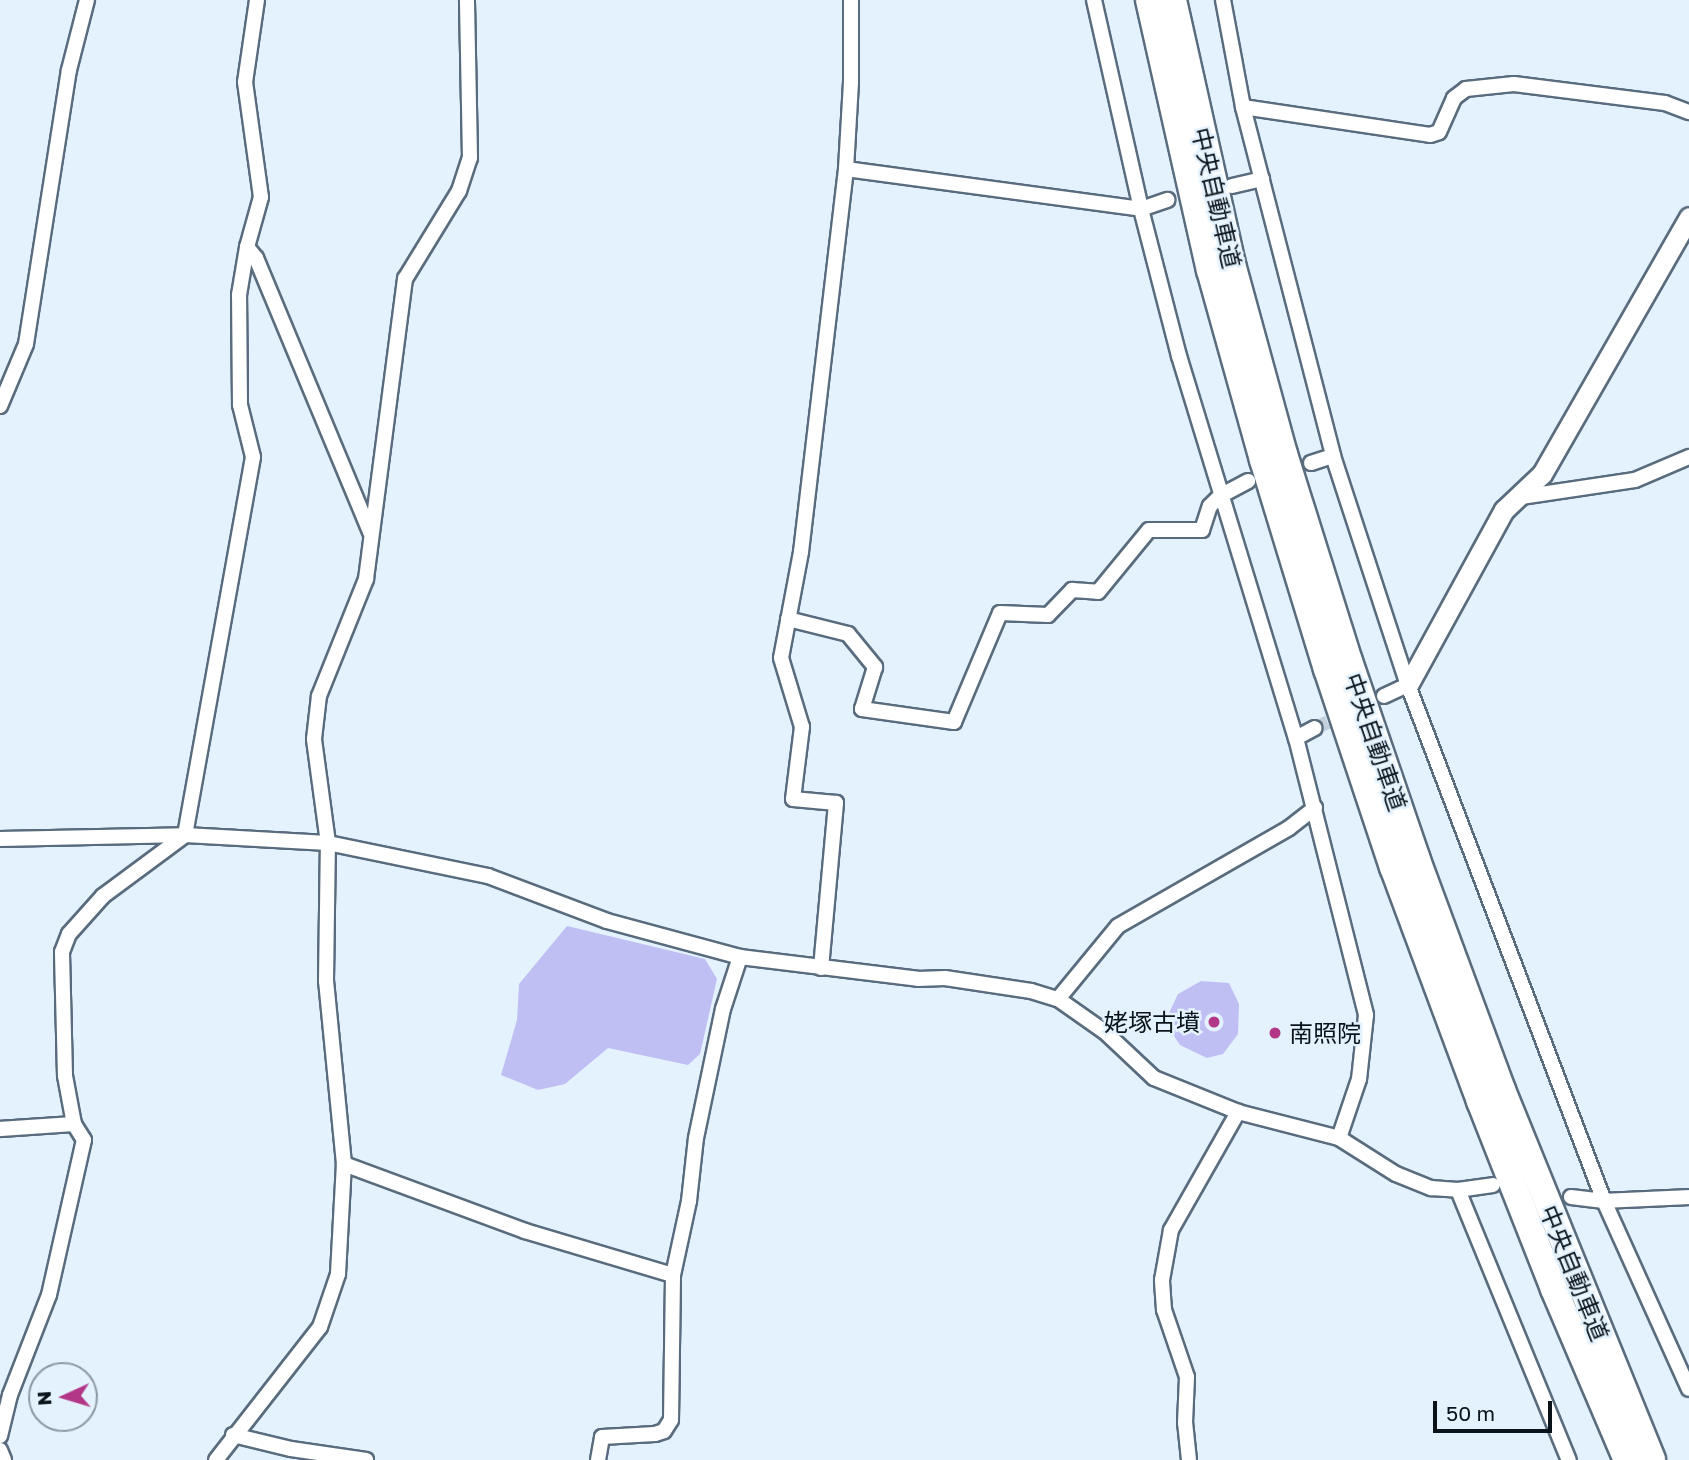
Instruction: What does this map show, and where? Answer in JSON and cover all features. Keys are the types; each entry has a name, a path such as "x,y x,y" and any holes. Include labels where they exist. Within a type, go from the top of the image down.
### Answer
{"highway":[{"name":"中央自動車道","path":"1149,0 1210,270 1263,460 1327,669 1393,866 1480,1101 1554,1289 1627,1460"},
{"name":"中央自動車道","path":"1173,0 1232,264 1284,454 1349,662 1417,860 1502,1090 1652,1460"}],"street":[{"path":"0,406 26,344 69,70 87,0"},
{"path":"0,1436 10,1395 49,1295 84,1140 75,1124 65,1076 62,952 69,934 103,896 185,835 253,457 240,405 239,295 247,247 261,198 245,82 257,0"},
{"path":"216,1460 320,1327 338,1274 344,1164 326,981 328,843 314,739 319,696 366,579 405,279 459,191 470,158 467,0"},
{"path":"821,968 836,803 793,799 803,727 781,658 801,552 846,169 851,81 851,0"},
{"path":"1094,0 1140,209 1220,496 1296,738 1366,1016 1359,1079 1339,1138"},
{"path":"1223,0 1243,107 1333,456 1408,685 1604,1201 1689,1389"},
{"path":"1243,107 1430,135 1439,132 1454,98 1466,89 1514,84 1665,103 1689,112"},
{"path":"846,169 1140,209 1167,200"},
{"path":"1232,186 1262,179"},
{"path":"1384,696 1408,685 1504,510 1542,474 1689,217"},
{"path":"247,247 256,258 370,532"},
{"path":"1311,463 1333,456"},
{"path":"1521,496 1634,480 1689,457"},
{"path":"788,619 848,634 876,667 862,709 954,723 1000,613 1048,615 1072,590 1098,592 1149,530 1202,530 1210,506 1220,496 1248,481"},
{"path":"1296,738 1315,727"},
{"path":"1058,999 1118,926 1289,828 1315,808"},
{"path":"0,839 185,835 328,843 488,876 607,921 740,957 918,979 945,978 1031,991 1058,999 1105,1032 1154,1078 1238,1112 1320,1136 1339,1138 1396,1174 1431,1188 1458,1190 1493,1185"},
{"path":"598,1460 602,1437 654,1434 664,1430 671,1420 673,1275 690,1201 696,1138 720,1020 740,957"},
{"path":"1189,1460 1185,1423 1187,1377 1164,1310 1162,1280 1171,1230 1238,1112"},
{"path":"0,1129 75,1124"},
{"path":"344,1164 525,1231 673,1275"},
{"path":"1458,1190 1569,1460"},
{"path":"1571,1197 1604,1201 1689,1198"},
{"path":"233,1435 291,1449 366,1460"},
{"path":"0,1450 4,1460"}],"shaded area":[{"path":"567,926 705,959 717,979 700,1054 688,1065 608,1048 565,1084 538,1090 501,1075 517,1020 519,984"},
{"path":"1201,981 1229,983 1239,1004 1238,1034 1223,1054 1207,1058 1180,1045 1170,1030 1169,1013 1178,994"}],"tunnel":[{"path":"1315,728 1384,696"}],"place":[{"name":"姥塚古墳","path":"1214,1022"},
{"name":"南照院","path":"1275,1033"}]}
